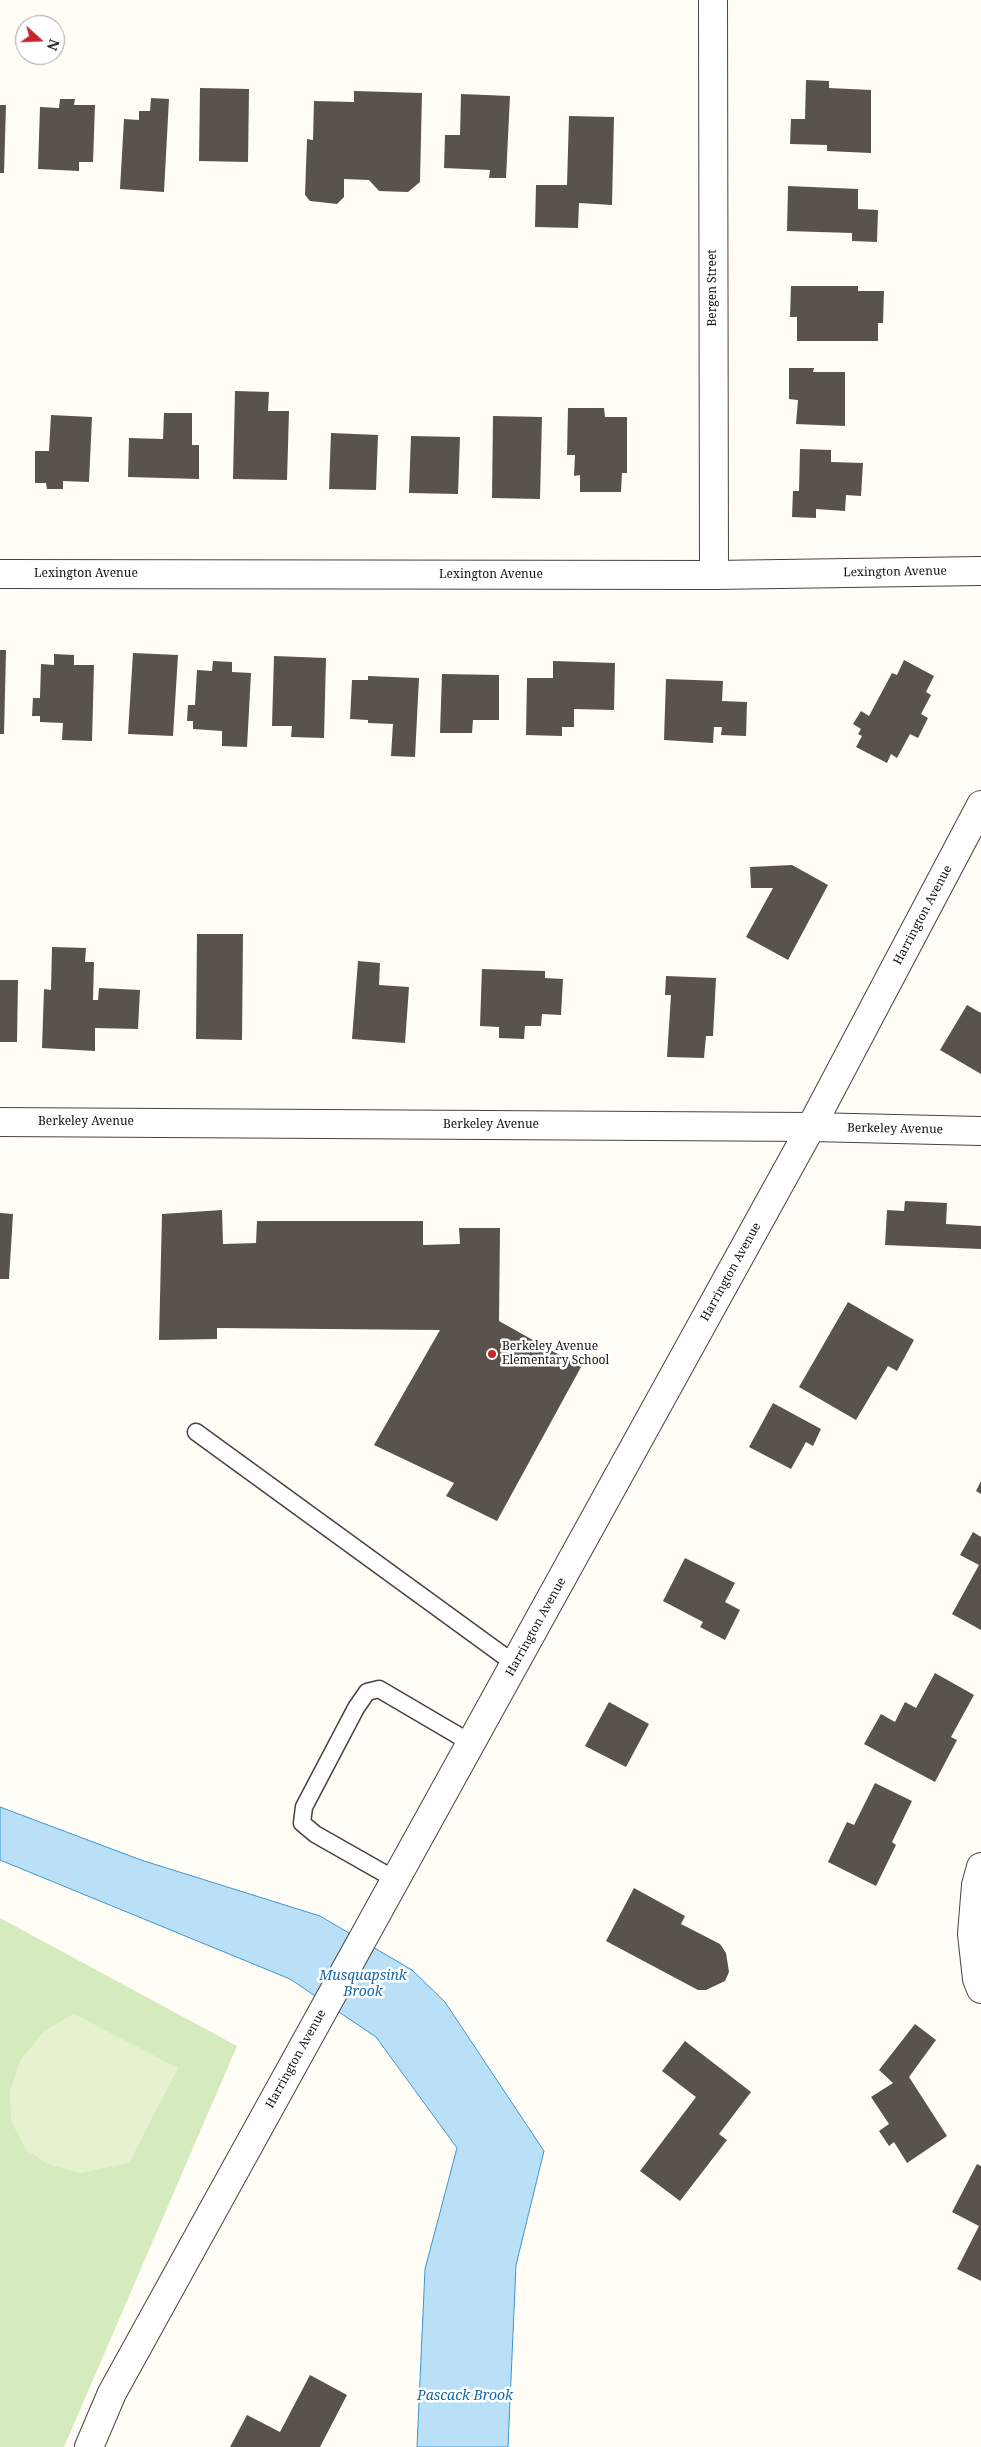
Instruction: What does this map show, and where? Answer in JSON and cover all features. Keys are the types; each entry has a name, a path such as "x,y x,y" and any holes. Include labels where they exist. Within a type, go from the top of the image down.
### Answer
{"street":[{"name":"Bergen Street","path":"713,0 714,575"},
{"name":"Lexington Avenue","path":"0,574 714,575 981,571"},
{"name":"Harrington Avenue","path":"89,2447 112,2393 811,1127 981,805"},
{"name":"Berkeley Avenue","path":"0,1122 811,1127 981,1131"},
{"path":"981,1868 976,1885 972,1934 981,1989"}],"lane":[{"path":"196,1432 515,1664"},
{"path":"396,1880 315,1834 302,1823 304,1807 356,1708 367,1692 379,1689 471,1743"}],"green space":[{"path":"0,1918 237,2046 64,2447 0,2447"},
{"path":"74,2014 178,2068 129,2163 81,2173 48,2164 26,2150 11,2121 10,2091 20,2061 44,2031"}],"water":[{"name":"Pascack Brook","path":"0,1807 141,1860 320,1916 412,1970 445,2002 544,2151 516,2265 508,2447 417,2447 425,2269 457,2148 376,2037 290,1979 0,1860"}],"building":[{"path":"806,80 829,81 829,88 871,90 871,153 827,151 827,145 790,144 791,119 805,119"},
{"path":"200,88 249,89 248,162 199,161"},
{"path":"354,91 422,93 420,182 408,192 379,191 369,180 344,179 344,197 337,204 310,201 305,195 307,139 313,140 314,101 354,102"},
{"path":"461,94 510,96 506,178 489,178 490,170 444,168 445,135 460,135"},
{"path":"151,98 169,99 164,192 120,189 124,119 139,120 139,111 150,111"},
{"path":"60,99 75,99 74,105 95,105 93,162 79,162 79,171 38,169 40,107 59,108"},
{"path":"0,105 6,105 4,173 0,173"},
{"path":"569,116 614,117 612,205 579,203 578,228 535,227 536,185 567,185"},
{"path":"788,186 858,189 858,209 878,210 877,242 852,241 852,233 787,231"},
{"path":"791,286 858,286 858,291 884,291 883,323 878,323 878,341 797,341 797,317 790,317"},
{"path":"789,368 814,368 813,372 845,372 845,426 796,424 798,400 789,399"},
{"path":"235,391 269,392 268,411 289,411 287,480 233,479"},
{"path":"568,408 604,408 605,417 627,417 627,473 622,473 621,492 580,492 580,475 574,476 575,455 567,455"},
{"path":"164,413 192,413 192,445 199,445 199,479 128,477 129,438 163,439"},
{"path":"51,415 92,417 89,482 63,481 63,489 47,489 46,483 35,483 35,451 49,451"},
{"path":"493,416 542,417 540,499 492,498"},
{"path":"331,433 378,435 376,490 329,489"},
{"path":"411,436 460,437 458,494 409,493"},
{"path":"800,449 831,450 831,462 863,463 861,496 846,495 845,511 816,509 816,518 792,517 793,491 799,491"},
{"path":"0,650 6,650 4,734 0,734"},
{"path":"133,653 178,655 173,736 128,734"},
{"path":"54,654 74,655 74,665 94,665 92,741 62,740 63,723 40,722 40,716 32,716 33,698 40,698 41,664 54,665"},
{"path":"274,656 326,658 324,738 291,737 292,726 272,726"},
{"path":"904,660 934,676 926,692 931,695 921,714 928,718 918,738 910,734 897,758 891,754 887,763 856,747 862,736 858,734 861,729 853,724 861,711 869,716 892,673 897,675"},
{"path":"213,661 232,662 232,672 251,673 247,747 222,746 222,731 193,729 193,721 187,721 188,705 195,705 197,670 212,671"},
{"path":"553,661 615,663 614,710 574,709 574,727 562,727 562,736 526,735 527,678 553,678"},
{"path":"442,674 499,675 499,720 473,720 472,733 440,733"},
{"path":"368,676 419,678 415,757 391,756 393,724 368,723 368,720 350,719 352,680 368,680"},
{"path":"666,679 723,681 722,701 747,702 746,736 721,735 722,727 714,727 713,743 664,740"},
{"path":"792,865 828,885 788,960 746,937 773,888 751,888 750,867"},
{"path":"197,934 243,934 242,1040 196,1039"},
{"path":"52,947 86,948 85,962 94,962 93,1000 98,1000 99,988 140,990 138,1029 95,1028 95,1051 42,1048 44,989 51,990"},
{"path":"358,961 380,963 379,985 409,987 405,1043 352,1039"},
{"path":"482,969 545,971 545,978 563,979 561,1015 542,1014 541,1026 525,1026 524,1039 499,1038 499,1027 480,1026"},
{"path":"666,976 716,978 713,1036 706,1036 704,1058 667,1057 671,995 665,995"},
{"path":"0,980 18,980 17,1042 0,1042"},
{"path":"967,1005 981,1013 981,1074 940,1050"},
{"path":"905,1201 947,1203 946,1224 981,1226 981,1249 885,1245 887,1210 904,1211"},
{"name":"Berkeley Avenue Elementary School","path":"222,1210 223,1244 256,1243 257,1221 423,1221 423,1245 460,1244 459,1228 500,1228 499,1321 581,1367 497,1521 446,1496 454,1483 374,1445 440,1330 217,1328 217,1339 159,1340 162,1214"},
{"path":"0,1213 13,1214 9,1279 0,1279"},
{"path":"848,1302 914,1340 897,1371 888,1366 856,1420 799,1387"},
{"path":"773,1403 821,1429 813,1446 806,1442 791,1469 749,1447"},
{"path":"981,1481 981,1494 976,1491"},
{"path":"973,1532 981,1537 981,1630 952,1614 979,1565 960,1555"},
{"path":"685,1558 735,1583 725,1602 740,1610 725,1640 700,1627 703,1622 663,1601"},
{"path":"935,1673 974,1695 951,1737 957,1740 935,1782 864,1744 881,1714 895,1722 905,1702 916,1708"},
{"path":"609,1702 649,1724 626,1767 585,1746"},
{"path":"875,1783 912,1801 892,1842 896,1845 876,1886 828,1862 847,1822 854,1825"},
{"path":"634,1888 685,1916 681,1924 720,1944 726,1953 729,1972 725,1981 706,1990 698,1990 606,1941"},
{"path":"915,2024 936,2040 909,2077 947,2136 907,2163 894,2142 889,2146 879,2131 889,2124 871,2097 893,2083 879,2070"},
{"path":"685,2041 751,2092 719,2134 727,2140 680,2201 640,2171 696,2097 662,2071"},
{"path":"977,2164 981,2166 981,2281 957,2269 979,2226 952,2212"},
{"path":"310,2375 347,2395 320,2447 230,2447 247,2415 280,2432"}],"place":[{"name":"Berkeley Avenue Elementary School","path":"492,1354"}],"water label":[{"name":"Musquapsink Brook","path":"363,1984"}]}
